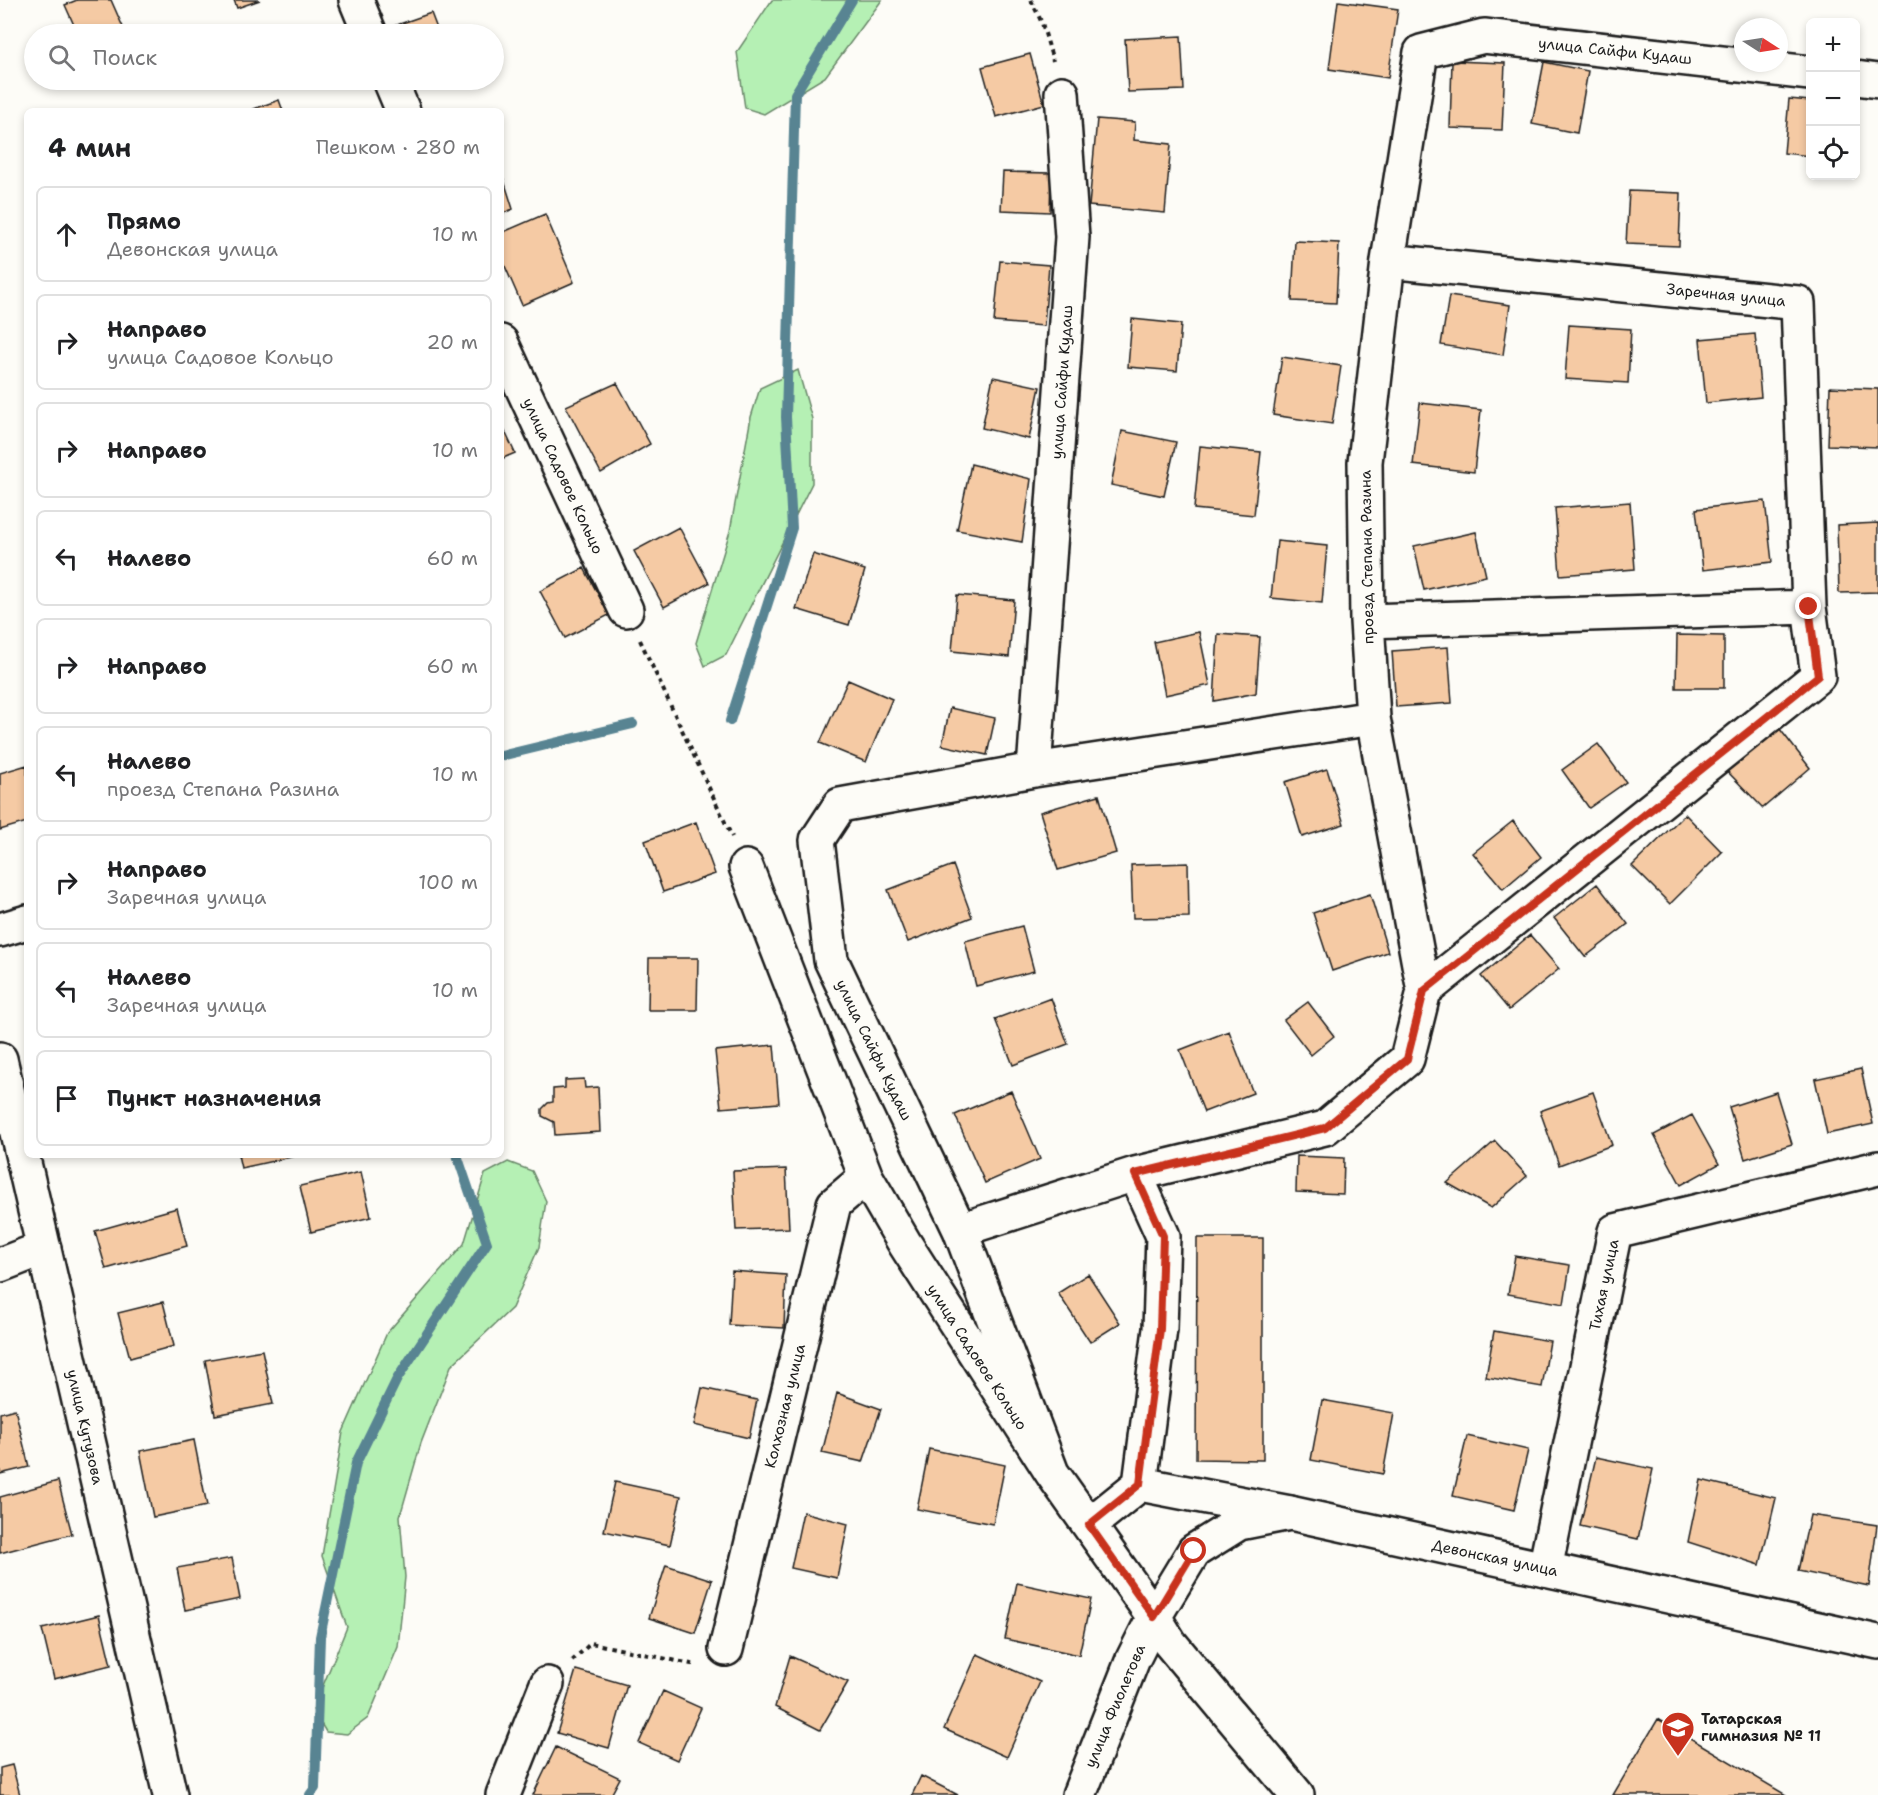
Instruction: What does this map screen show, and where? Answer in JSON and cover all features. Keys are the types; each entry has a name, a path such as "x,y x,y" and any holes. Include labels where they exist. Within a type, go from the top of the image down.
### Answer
{"street":[{"path":"356,0 366,24"},
{"name":"улица Сайфи Кудаш","path":"1421,52 1484,36 1806,73"},
{"name":"проезд Степана Разина","path":"1135,1174 1325,1128 1407,1059 1424,991 1372,718 1367,621 1365,462 1388,261 1421,52"},
{"path":"1860,79 1878,81"},
{"path":"394,90 402,108"},
{"name":"улица Сайфи Кудаш","path":"1034,770 1072,237 1062,93"},
{"name":"Заречная улица","path":"1388,261 1797,303 1809,607 1818,676 1424,991"},
{"name":"улица Садовое Кольцо","path":"504,348 626,610"},
{"path":"1367,621 1809,607"},
{"name":"улица Сайфи Кудаш","path":"1052,1473 960,1230 831,960 817,840 840,805 1034,770 1372,718"},
{"name":"улица Садовое Кольцо","path":"746,867 866,1177 905,1244 1052,1473 1170,1643 1297,1795"},
{"path":"0,930 24,922"},
{"name":"улица Кутузова","path":"0,1059 170,1795"},
{"name":"Тихая улица","path":"1545,1569 1615,1231 1878,1168"},
{"path":"960,1230 1135,1174 1163,1236 1160,1329 1140,1484 1089,1525"},
{"name":"Колхозная улица","path":"726,1649 834,1204 866,1177"},
{"path":"0,1265 44,1248"},
{"path":"1140,1484 1290,1513"},
{"name":"Девонская улица","path":"1154,1617 1194,1551 1239,1523 1290,1513 1878,1642"},
{"name":"улица Фиолетова","path":"1079,1795 1133,1659 1154,1617"},
{"path":"503,1795 547,1684"}],"path":[{"path":"1031,0 1042,23 1062,93"},
{"path":"626,610 746,867"},
{"path":"547,1684 591,1643 702,1667 726,1649"}],"green space":[{"path":"772,0 882,0 825,77 764,114 745,108 737,52"},
{"path":"798,370 812,419 812,483 726,655 705,666 696,643 730,531 751,417 760,388"},
{"path":"508,1162 532,1171 546,1201 539,1247 512,1308 451,1366 421,1443 400,1516 405,1577 398,1647 368,1718 347,1734 326,1732 313,1710 347,1627 322,1556 343,1432 387,1333 464,1244 485,1174"}],"building":[{"path":"77,0 111,0 122,24 74,24 65,5"},
{"path":"234,0 260,0 237,8"},
{"path":"1338,1 1398,9 1388,78 1329,69"},
{"path":"431,13 435,24 400,24"},
{"path":"1181,36 1184,90 1128,92 1125,39"},
{"path":"1030,54 1044,104 996,117 982,67"},
{"path":"1452,61 1505,63 1502,130 1450,128"},
{"path":"1544,62 1588,71 1577,133 1532,124"},
{"path":"1789,99 1806,101 1806,156 1784,153"},
{"path":"279,100 282,108 256,108"},
{"path":"1097,119 1135,122 1134,140 1171,144 1165,213 1089,206"},
{"path":"1003,172 1051,173 1050,212 1001,210"},
{"path":"504,180 513,209 504,213"},
{"path":"1629,191 1681,193 1679,246 1626,244"},
{"path":"545,214 574,282 522,305 504,264 504,232"},
{"path":"1295,241 1339,243 1336,303 1292,301"},
{"path":"1000,261 1049,265 1044,326 994,322"},
{"path":"1449,296 1510,305 1503,355 1441,345"},
{"path":"1132,319 1181,324 1177,371 1128,367"},
{"path":"1569,325 1631,329 1628,383 1565,379"},
{"path":"1755,334 1761,397 1706,403 1700,339"},
{"path":"1282,357 1341,366 1332,424 1273,415"},
{"path":"993,377 1040,387 1029,439 982,428"},
{"path":"617,383 650,444 601,473 566,406"},
{"path":"1830,387 1878,389 1878,447 1828,445"},
{"path":"1420,403 1481,410 1474,472 1413,465"},
{"path":"504,429 515,453 504,458"},
{"path":"1122,431 1176,442 1164,496 1111,485"},
{"path":"1200,446 1261,452 1254,515 1194,509"},
{"path":"971,464 1031,479 1022,542 957,530"},
{"path":"1765,501 1772,562 1703,570 1696,509"},
{"path":"1630,502 1635,569 1560,575 1555,508"},
{"path":"1878,523 1878,592 1839,593 1837,525"},
{"path":"679,527 709,583 664,607 634,551"},
{"path":"1476,532 1486,576 1424,590 1414,546"},
{"path":"1277,541 1327,546 1322,603 1271,598"},
{"path":"813,554 865,570 849,625 796,609"},
{"path":"584,568 609,615 565,638 540,591"},
{"path":"957,595 1014,600 1009,657 952,651"},
{"path":"1199,632 1210,685 1165,695 1154,642"},
{"path":"1218,634 1260,637 1256,693 1214,701"},
{"path":"1677,635 1724,636 1724,688 1676,688"},
{"path":"1448,647 1452,703 1396,707 1392,651"},
{"path":"848,680 892,699 866,762 820,743"},
{"path":"950,708 995,718 987,755 942,745"},
{"path":"1776,724 1810,768 1763,808 1725,769"},
{"path":"1598,744 1626,782 1589,808 1562,770"},
{"path":"24,766 24,823 0,830 0,773"},
{"path":"1327,769 1344,824 1302,837 1285,782"},
{"path":"1099,795 1116,853 1058,870 1040,812"},
{"path":"1685,814 1722,852 1670,904 1632,866"},
{"path":"1513,821 1541,857 1503,889 1473,853"},
{"path":"696,822 715,874 663,892 645,841"},
{"path":"1188,863 1189,917 1133,918 1131,865"},
{"path":"953,865 972,917 908,942 888,890"},
{"path":"1597,884 1628,924 1585,957 1554,918"},
{"path":"1370,894 1388,952 1332,971 1313,913"},
{"path":"1022,926 1034,971 976,986 965,941"},
{"path":"1530,935 1559,969 1509,1010 1481,976"},
{"path":"649,958 698,958 697,1010 648,1010"},
{"path":"1051,998 1068,1044 1013,1065 995,1019"},
{"path":"1308,1002 1334,1036 1311,1055 1284,1020"},
{"path":"1229,1031 1253,1093 1204,1112 1180,1050"},
{"path":"774,1045 779,1103 721,1108 715,1051"},
{"path":"1861,1069 1873,1124 1827,1134 1815,1079"},
{"path":"584,1079 585,1088 598,1087 600,1132 555,1135 554,1122 542,1116 542,1109 548,1103 553,1102 553,1089 565,1088 565,1080"},
{"path":"1011,1091 1040,1159 985,1183 955,1115"},
{"path":"1593,1092 1612,1145 1559,1165 1540,1111"},
{"path":"1776,1092 1792,1144 1745,1159 1729,1107"},
{"path":"1692,1115 1719,1164 1681,1185 1654,1135"},
{"path":"1495,1141 1527,1176 1491,1208 1447,1183"},
{"path":"1297,1156 1344,1158 1343,1194 1296,1192"},
{"path":"239,1158 286,1158 241,1168"},
{"path":"786,1169 789,1228 736,1230 733,1171"},
{"path":"361,1172 371,1217 311,1232 300,1186"},
{"path":"177,1208 187,1246 106,1269 95,1231"},
{"path":"1197,1238 1263,1238 1263,1460 1196,1459"},
{"path":"1515,1256 1570,1265 1564,1304 1508,1294"},
{"path":"732,1271 786,1275 784,1328 729,1325"},
{"path":"1088,1274 1120,1323 1090,1342 1058,1293"},
{"path":"163,1302 174,1346 130,1358 118,1313"},
{"path":"1494,1331 1550,1341 1542,1387 1486,1377"},
{"path":"262,1350 273,1404 215,1415 205,1360"},
{"path":"702,1388 757,1400 749,1438 694,1425"},
{"path":"837,1393 881,1409 863,1462 822,1453"},
{"path":"1322,1400 1394,1413 1383,1474 1311,1460"},
{"path":"15,1409 29,1467 0,1474 0,1413"},
{"path":"1467,1436 1528,1450 1514,1510 1453,1496"},
{"path":"194,1440 207,1506 153,1517 140,1451"},
{"path":"929,1449 1005,1465 993,1524 917,1509"},
{"path":"1596,1457 1653,1469 1638,1539 1580,1526"},
{"path":"1701,1480 1776,1498 1760,1565 1688,1542"},
{"path":"58,1481 72,1534 0,1553 0,1497"},
{"path":"615,1482 681,1496 670,1545 604,1531"},
{"path":"803,1512 848,1524 837,1578 791,1568"},
{"path":"1810,1515 1877,1525 1869,1586 1798,1571"},
{"path":"232,1558 240,1599 185,1610 177,1568"},
{"path":"666,1565 712,1580 695,1633 649,1618"},
{"path":"1017,1583 1091,1599 1079,1655 1005,1639"},
{"path":"99,1615 111,1665 54,1679 42,1629"},
{"path":"977,1654 1040,1682 1007,1757 944,1729"},
{"path":"790,1656 848,1682 820,1730 775,1707"},
{"path":"576,1670 627,1685 609,1748 557,1733"},
{"path":"663,1691 701,1708 677,1760 639,1743"},
{"name":"Татарская гимназия № 11","path":"1658,1719 1786,1795 1613,1795"},
{"path":"556,1747 620,1778 611,1795 533,1795"},
{"path":"12,1765 20,1795 0,1795 0,1768"},
{"path":"921,1776 958,1795 912,1795"}],"waterway":[{"path":"730,721 792,528 786,417 795,94 852,0"},
{"path":"504,755 633,724"},
{"path":"310,1795 315,1788 320,1637 356,1463 397,1379 487,1243 458,1158"}],"place":[{"name":"Татарская гимназия № 11","path":"1678,1757"}],"route":[{"path":"1194,1551 1154,1617 1089,1525 1140,1484 1160,1329 1163,1236 1135,1174 1325,1128 1407,1059 1424,991 1818,676 1809,607"}]}
